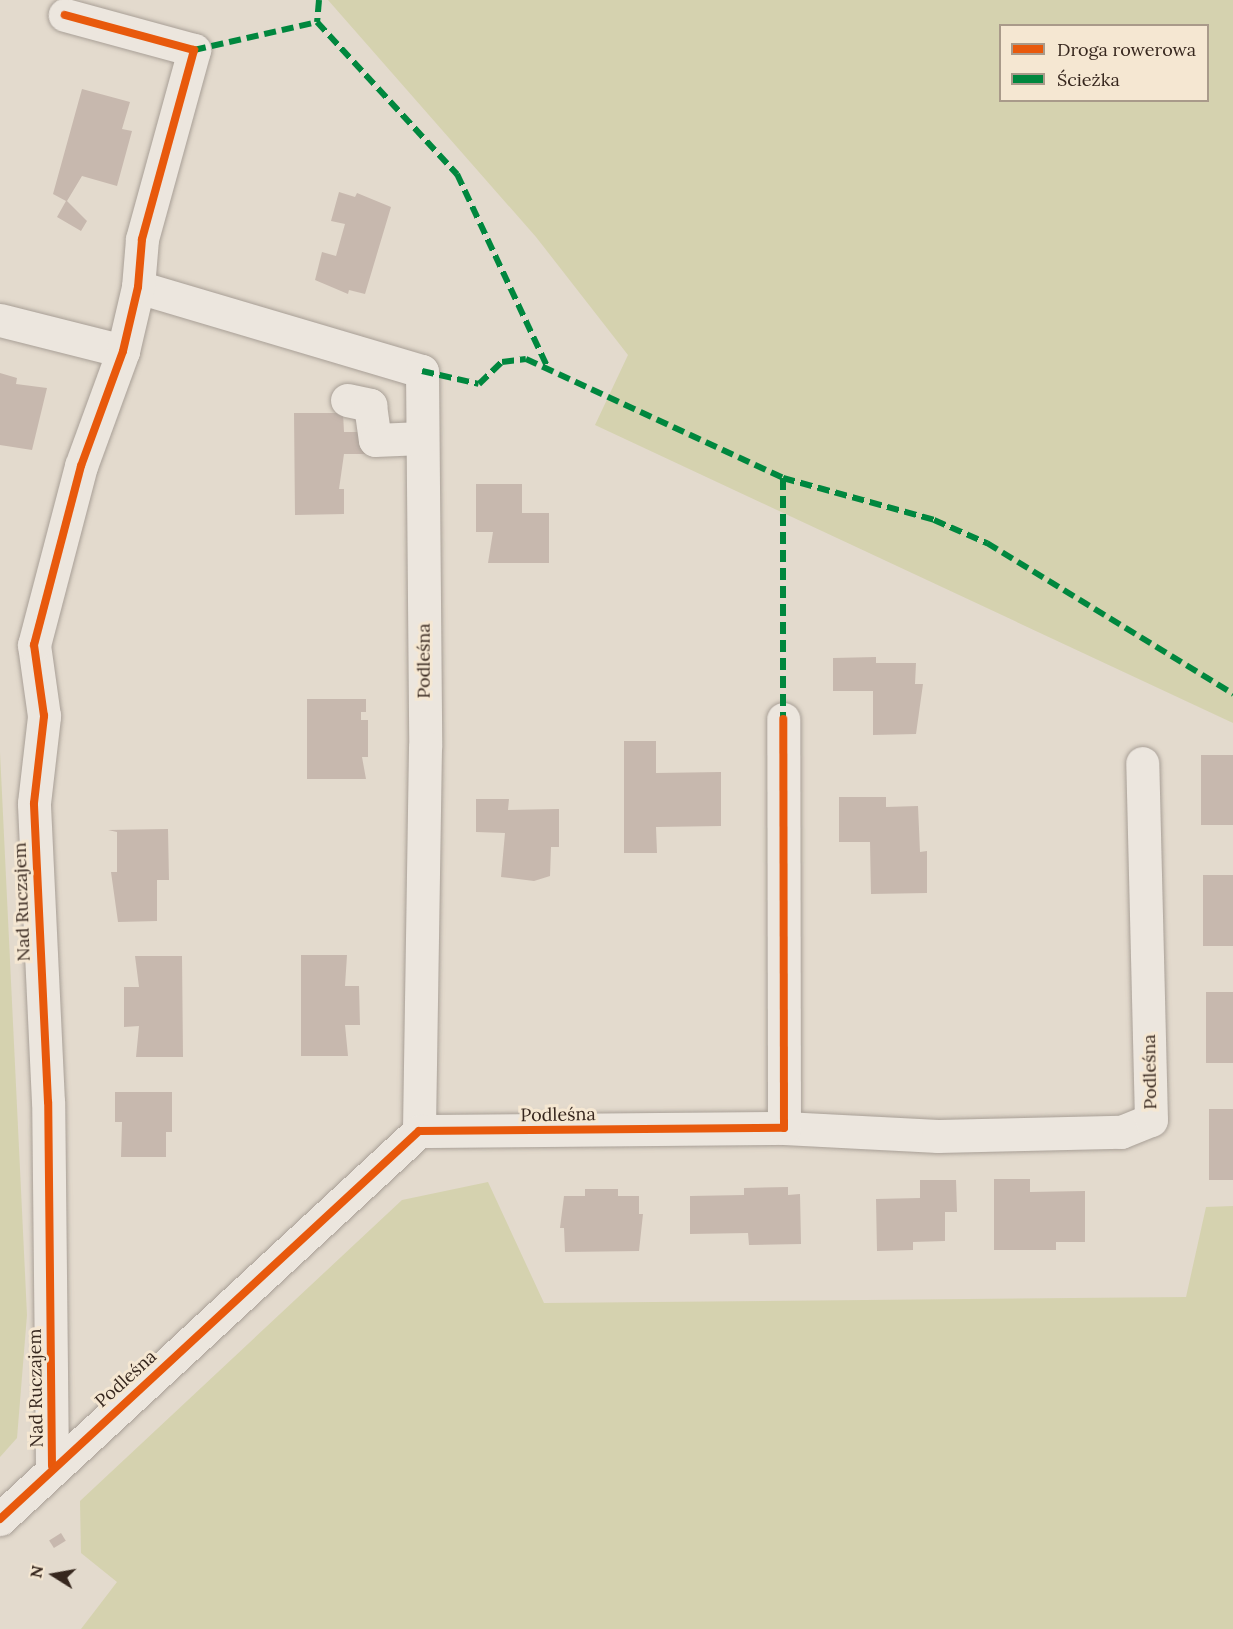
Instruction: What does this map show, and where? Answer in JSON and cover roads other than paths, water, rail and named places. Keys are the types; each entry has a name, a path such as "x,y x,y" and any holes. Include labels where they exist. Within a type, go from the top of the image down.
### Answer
{"street":[{"name":"Nad Ruczajem","path":"52,1466 48,1102 34,803 44,716 34,645 112,349 138,287 142,239 194,50 65,15"},
{"name":"Podleśna","path":"138,287 422,371 425,747 419,1131"},
{"path":"0,320 112,349"},
{"path":"347,400 370,405 370,441 422,438"},
{"path":"783,719 784,1128"},
{"name":"Podleśna","path":"0,1519 52,1466 419,1131 784,1128 938,1136 1121,1132 1151,1120 1142,763"}]}
